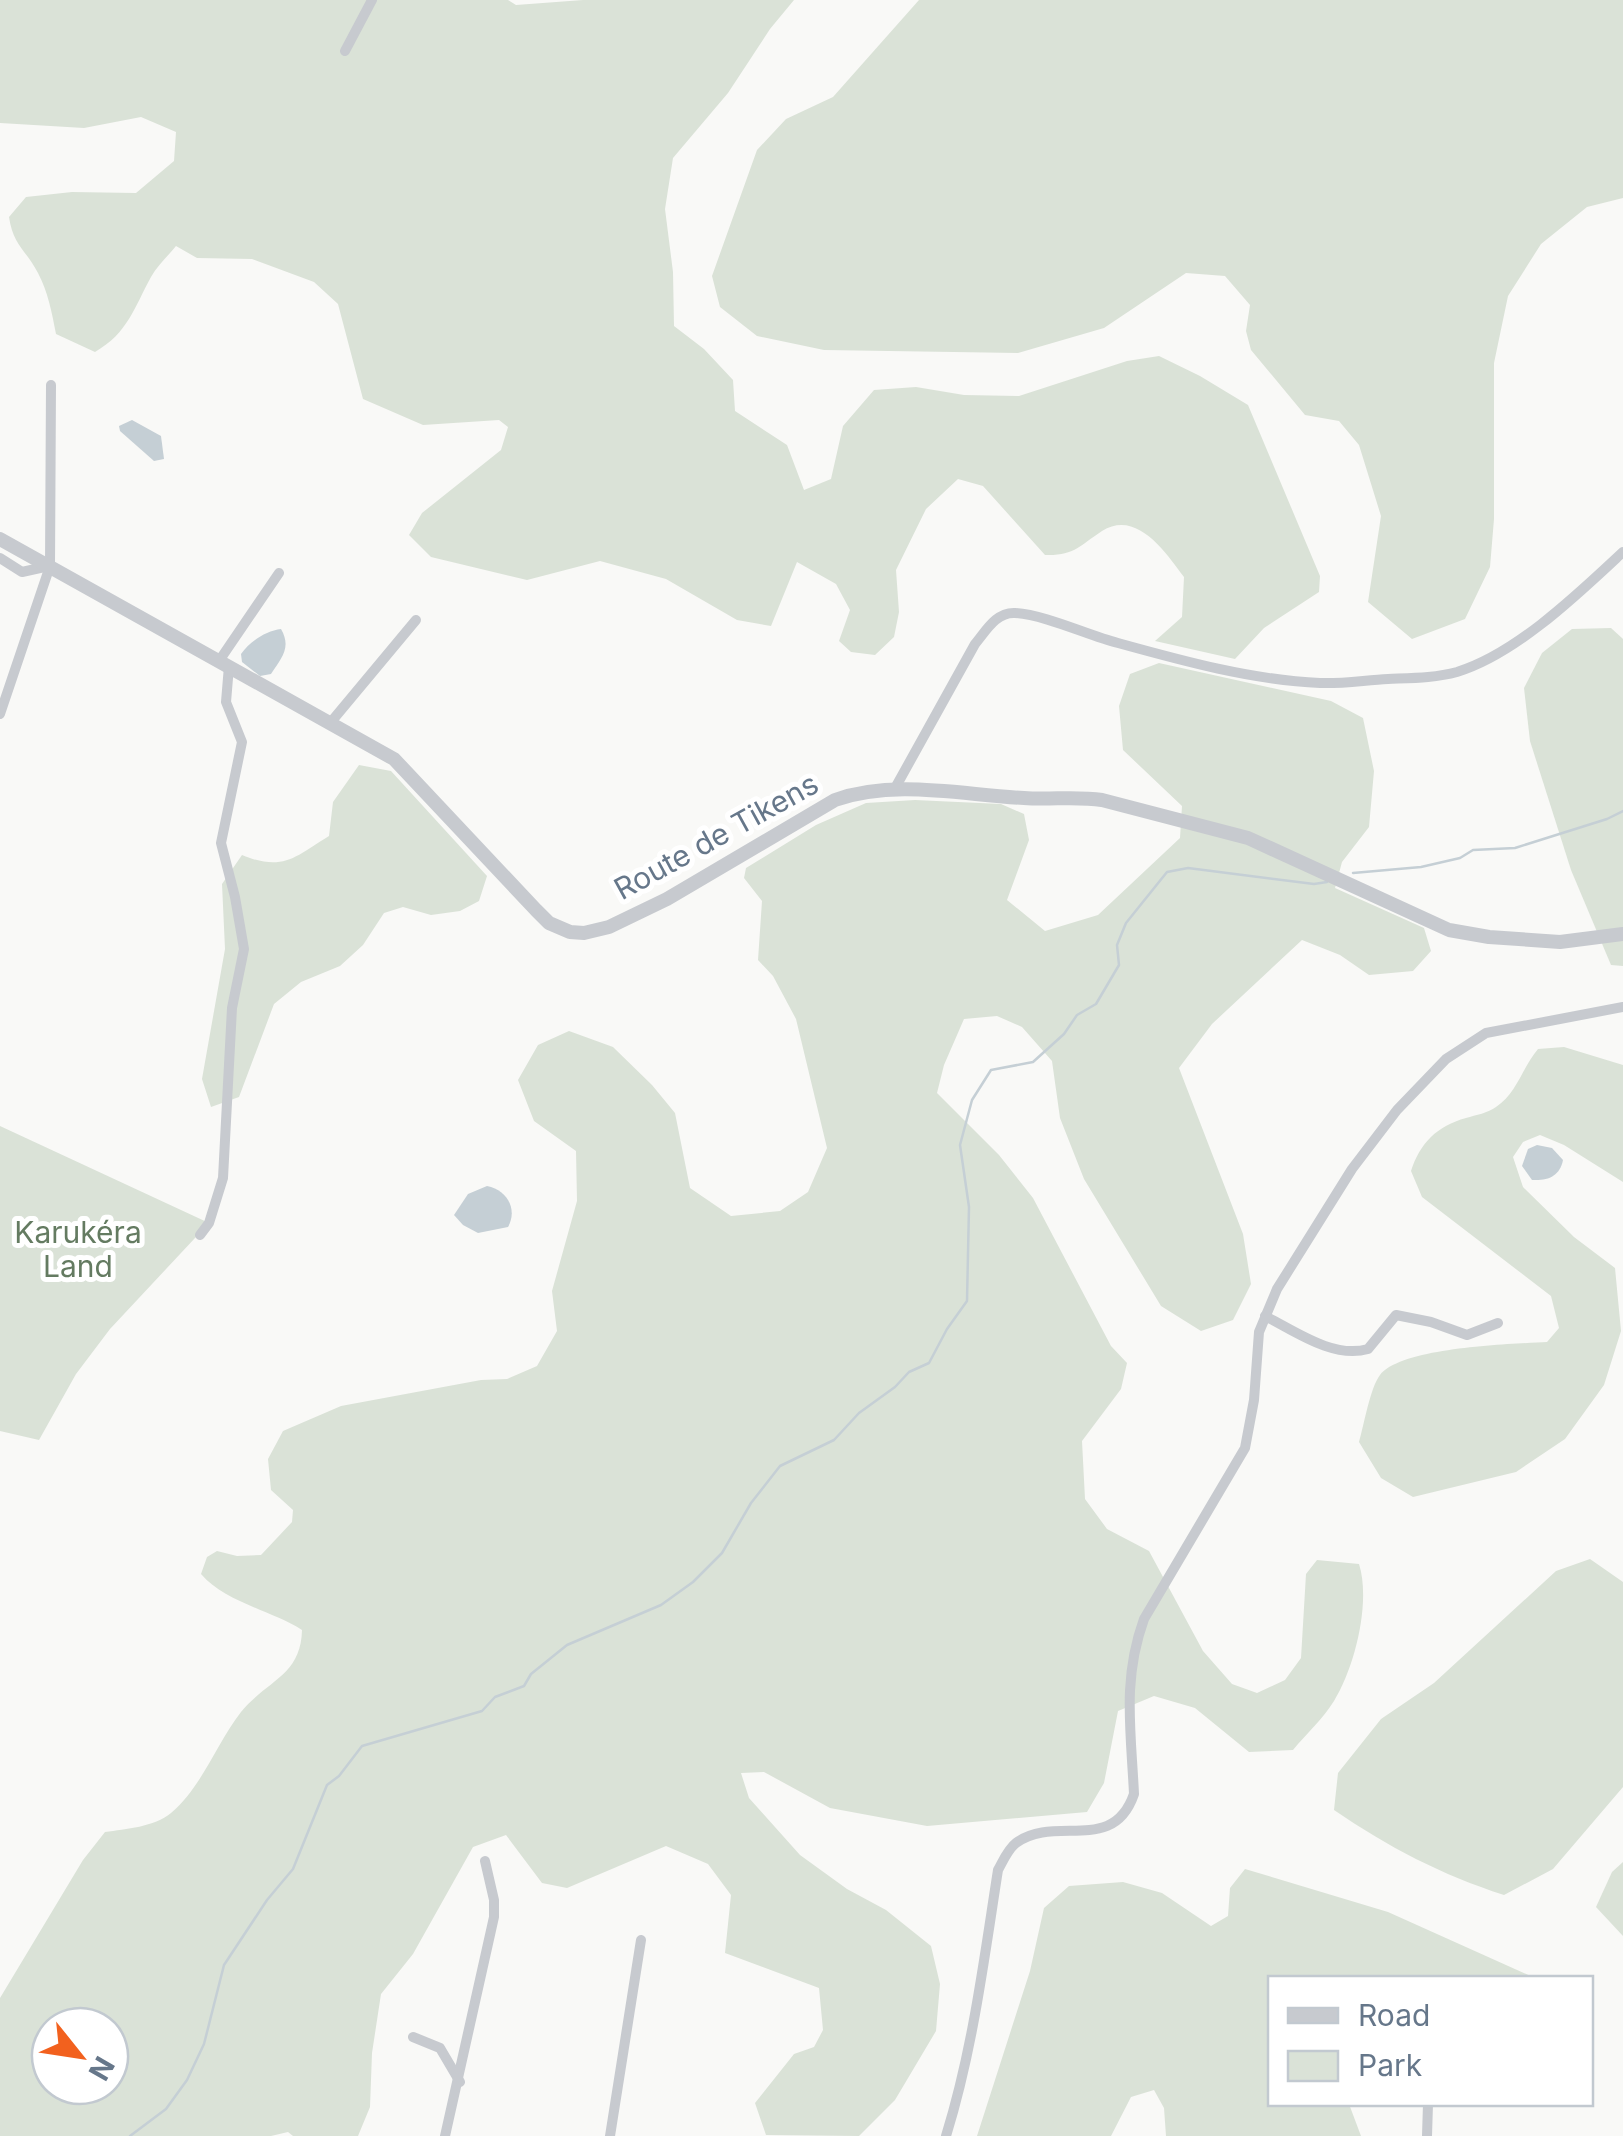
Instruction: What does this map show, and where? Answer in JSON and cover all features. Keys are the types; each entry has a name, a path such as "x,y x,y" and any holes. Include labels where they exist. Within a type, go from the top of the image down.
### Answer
{"street":[{"path":"345,52 372,0"},
{"path":"0,714 50,566 51,385"},
{"name":"Route de Tikens","path":"0,539 394,758 536,910 549,922 570,932 584,933 626,920 835,800 860,791 894,790 1102,800 1248,838 1448,930 1489,938 1560,942 1623,934"},
{"path":"894,790 975,644 992,622 1005,614 1028,615 1119,644 1296,681 1325,683 1429,676 1460,671 1509,645 1576,596 1623,552"},
{"path":"0,558 22,572 50,566"},
{"path":"200,1234 209,1223 223,1178 232,1008 244,949 236,897 221,843 242,742 226,702 224,664 279,573"},
{"path":"332,722 416,620"},
{"path":"946,2136 960,2091 978,2004 998,1870 1017,1842 1040,1835 1110,1827 1128,1811 1134,1794 1128,1678 1134,1647 1144,1618 1245,1448 1254,1400 1259,1332 1277,1290 1352,1169 1397,1110 1446,1060 1486,1033 1623,1007"},
{"path":"1265,1316 1316,1342 1346,1351 1368,1348 1396,1315 1432,1322 1467,1335 1498,1324"},
{"path":"446,2136 494,1917 485,1862"},
{"path":"610,2136 641,1940"},
{"path":"413,2037 440,2048 460,2082"},
{"path":"1427,2136 1428,2106"}],"green space":[{"path":"0,0 508,0 516,5 583,0 794,0 728,93 673,158 665,209 673,272 674,326 704,349 733,380 735,411 787,445 804,490 831,479 843,426 874,390 916,387 964,395 1019,396 1127,361 1159,356 1248,405 1320,576 1319,592 1264,628 1235,659 1155,641 1182,617 1184,577 1149,537 1127,526 1115,526 1070,552 1045,555 983,486 958,479 926,509 896,570 899,612 894,637 875,655 851,652 839,641 850,610 836,584 797,562 771,626 737,620 666,579 600,561 527,580 431,557 409,535 422,513 501,450 508,427 499,420 423,425 363,399 338,304 314,282 252,259 197,258 176,246 153,273 123,328 106,345 95,352 56,334 44,288 17,241 9,217 26,197 72,192 136,193 174,161 176,132 141,117 84,128 0,123"},
{"path":"919,0 1623,0 1623,198 1587,207 1541,244 1508,296 1494,363 1494,519 1490,567 1465,619 1412,639 1368,602 1381,516 1359,445 1339,421 1305,415 1251,350 1246,331 1250,305 1225,276 1186,273 1104,328 1018,353 824,350 757,336 720,307 712,276 757,150 786,119 833,97"},
{"path":"1611,628 1623,639 1623,966 1611,965 1571,870 1530,741 1524,688 1542,653 1572,629"},
{"path":"1159,663 1331,701 1363,718 1374,771 1369,827 1342,862 1335,888 1424,928 1431,951 1413,971 1369,975 1340,955 1302,940 1212,1024 1179,1068 1243,1234 1251,1284 1233,1320 1201,1331 1161,1306 1084,1179 1060,1118 1052,1061 1022,1027 997,1016 964,1019 944,1065 937,1093 999,1155 1033,1198 1111,1346 1127,1363 1121,1389 1082,1441 1085,1499 1107,1529 1149,1551 1203,1651 1232,1684 1257,1693 1285,1680 1301,1658 1306,1574 1317,1560 1359,1564 1363,1597 1359,1634 1342,1687 1325,1714 1293,1750 1249,1752 1195,1708 1154,1696 1118,1711 1104,1783 1087,1812 927,1826 830,1808 764,1772 741,1773 749,1798 800,1855 847,1889 886,1910 931,1946 940,1984 936,2031 895,2100 859,2136 766,2135 755,2103 794,2054 814,2047 823,2030 819,1988 725,1953 731,1895 708,1864 666,1846 567,1888 542,1883 506,1835 473,1847 413,1954 381,1994 372,2053 370,2107 358,2136 293,2136 288,2132 271,2136 0,2136 0,1998 83,1860 105,1832 164,1818 182,1803 241,1712 296,1658 302,1630 222,1592 201,1574 207,1557 217,1551 237,1556 261,1555 292,1522 293,1510 271,1490 268,1459 283,1431 341,1406 481,1380 507,1379 537,1366 557,1331 552,1291 577,1201 576,1151 534,1121 518,1080 538,1045 569,1031 613,1047 675,1113 690,1188 731,1216 780,1211 808,1192 827,1148 796,1019 773,976 758,960 762,901 744,878 746,868 816,825 866,803 915,800 1001,804 1024,814 1029,840 1007,900 1045,931 1098,915 1180,838 1182,806 1123,750 1119,706 1130,674"},
{"path":"359,765 391,771 487,876 479,901 460,911 431,915 403,907 384,913 363,945 340,966 301,982 274,1004 239,1097 211,1107 202,1079 225,949 222,884 242,855 279,862 329,836 333,802"},
{"path":"1564,1047 1623,1065 1623,1182 1564,1145 1540,1135 1523,1142 1513,1157 1523,1187 1574,1237 1615,1268 1621,1331 1604,1385 1565,1439 1516,1472 1413,1497 1381,1478 1359,1442 1380,1375 1410,1358 1433,1353 1547,1342 1559,1328 1551,1296 1422,1197 1411,1171 1419,1152 1438,1131 1489,1111 1503,1101 1538,1049"},
{"name":"Karukéra Land","path":"0,1126 209,1223 110,1329 76,1374 39,1440 0,1431"},
{"path":"1590,1559 1623,1582 1623,1787 1553,1869 1504,1895 1416,1859 1334,1810 1338,1773 1381,1719 1434,1683 1556,1571"},
{"path":"1623,1862 1623,1936 1596,1907 1612,1872"},
{"path":"1245,1869 1388,1912 1531,1976 1268,1976 1268,2106 1350,2106 1361,2136 1166,2136 1164,2108 1154,2090 1131,2097 1111,2136 977,2136 1030,1971 1044,1908 1069,1886 1123,1882 1162,1893 1211,1926 1228,1916 1230,1888"}],"shaded area":[{"path":"132,420 161,436 164,459 154,461 120,431 119,426"},
{"path":"281,629 284,653 271,674 260,676 242,662 241,654 259,637"},
{"path":"1537,1145 1552,1148 1563,1160 1559,1170 1543,1180 1532,1180 1522,1166 1528,1149"},
{"path":"487,1186 509,1201 511,1220 508,1227 478,1233 454,1215 468,1194"}],"waterway":[{"path":"1353,873 1421,867 1460,858 1473,850 1515,848 1623,811"},
{"path":"130,2136 166,2109 187,2080 204,2044 224,1965 267,1900 293,1869 327,1785 362,1746 482,1711 495,1697 524,1686 531,1674 567,1645 661,1605 693,1582 722,1553 751,1503 780,1466 834,1440 859,1413 909,1372 929,1363 967,1301 969,1207 960,1145 972,1100 991,1070 1033,1062 1064,1034 1077,1015 1096,1004 1119,965 1117,945 1126,923 1167,872 1188,868 1314,884 1327,882"}]}
